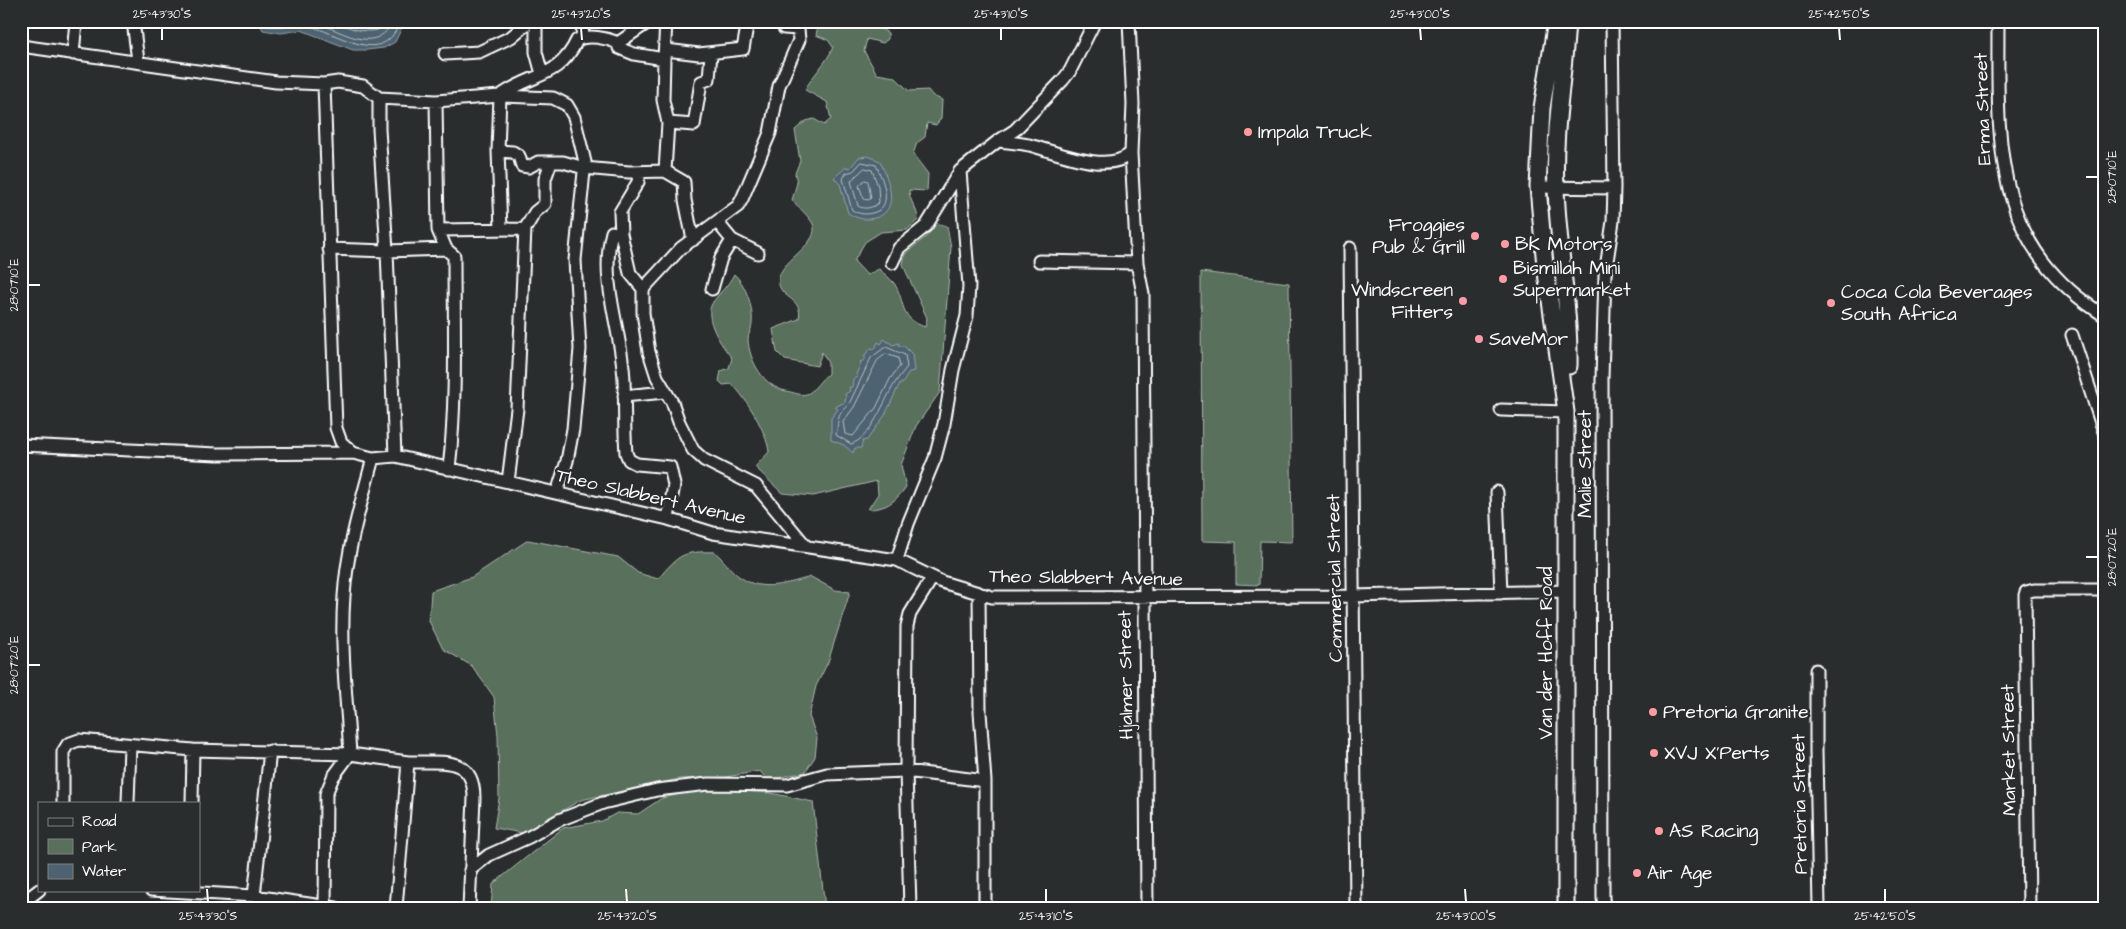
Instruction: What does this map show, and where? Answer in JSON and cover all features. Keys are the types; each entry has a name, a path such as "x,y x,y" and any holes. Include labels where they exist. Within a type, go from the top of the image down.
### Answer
{"main road":[{"name":"Van der Hoff Road","path":"1556,21 1542,108 1538,187 1545,266 1566,406"},
{"name":"Van der Hoff Road","path":"1566,908 1566,406 1568,332 1556,187 1556,143 1567,21"}],"street":[{"path":"73,54 76,21"},
{"path":"133,21 138,61"},
{"path":"445,54 478,52 511,36 530,21"},
{"path":"536,21 536,52 542,74"},
{"path":"582,38 583,21"},
{"path":"618,43 650,21"},
{"path":"666,21 663,100 668,124 666,171"},
{"path":"500,96 542,74 552,71 572,51 577,40 582,38 611,40 618,43 619,48 634,54 711,53 743,49 748,21"},
{"path":"643,289 681,248 718,223 738,206 770,133 779,86 800,40 798,29 784,28 781,21"},
{"path":"892,263 898,248 926,226 960,171 998,140 1015,130 1063,80 1070,71 1094,21"},
{"name":"Hjalmer Street","path":"1129,21 1133,104 1131,153 1137,264 1143,294 1146,908"},
{"name":"Malie Street","path":"1605,908 1603,899 1602,379 1605,283 1613,221 1614,188 1612,21"},
{"name":"Erma Street","path":"1998,21 1998,124 2008,190 2018,218 2031,243 2058,280 2073,294 2105,316"},
{"path":"21,46 138,61 276,82 324,84 338,82 363,86 379,98 436,101 500,96 553,98 567,105 574,117 584,162 575,260 580,349 572,437 557,493"},
{"path":"668,124 694,124 701,82 709,79 711,53"},
{"path":"324,84 336,428 341,442 353,454"},
{"path":"500,96 498,151 501,229"},
{"path":"379,98 378,130 387,251 395,456"},
{"path":"436,101 438,230 446,249 454,256 456,342 453,428 449,469"},
{"path":"998,140 1028,145 1089,162 1113,162 1131,153"},
{"path":"498,151 514,152 519,156 522,166 529,167 538,162 563,162 584,168 640,172 666,171 684,182 685,200 693,240"},
{"path":"508,482 517,409 525,229 535,212 545,204 545,179 551,162"},
{"path":"897,560 908,524 935,458 944,424 953,370 967,316 969,286 960,171"},
{"path":"640,172 636,185 621,209 622,234 630,274 643,289 646,342 657,377 672,402 679,422 695,452 704,460 756,486 805,545"},
{"path":"1538,187 1614,188"},
{"path":"718,223 732,240 758,253"},
{"path":"438,230 525,229"},
{"path":"622,234 612,232 607,255 608,281 619,331 624,396 624,434 629,460 637,464 670,467 674,476 673,501 668,519"},
{"path":"712,289 721,258 732,240"},
{"name":"Commercial Street","path":"1350,248 1356,908"},
{"path":"329,249 387,251 446,249"},
{"path":"1039,261 1137,264"},
{"path":"2072,335 2105,435"},
{"path":"624,396 665,392"},
{"path":"1501,410 1566,406"},
{"name":"Theo Slabbert Avenue","path":"21,445 217,454 353,454 373,458 395,456 668,519 713,532 897,560 932,578 992,597 1143,598 1567,592"},
{"path":"191,892 219,896 254,896 329,907 326,794 333,777 350,754 343,663 344,596 353,537 373,458"},
{"path":"1497,492 1500,593"},
{"path":"910,908 906,771 907,626 910,614 932,578"},
{"name":"Market Street","path":"2029,908 2024,603 2026,592 2105,590"},
{"path":"979,593 980,703 985,781 986,908"},
{"name":"Pretoria Street","path":"1816,670 1819,908"},
{"path":"63,802 63,752 68,744 79,740 130,746 193,750 350,754 408,762 454,763 461,766 472,780 474,798 469,908"},
{"path":"128,802 130,746"},
{"path":"192,802 193,750"},
{"path":"254,896 270,751"},
{"path":"396,908 408,762"},
{"path":"470,870 489,855 529,837 559,820 603,803 657,790 708,784 787,785 827,774 906,771 985,781"},
{"path":"21,904 38,891"},
{"path":"219,896 219,908"}],"green space":[{"path":"819,21 868,21 888,33 888,39 883,43 867,39 864,51 877,74 895,77 909,91 928,90 933,96 942,100 941,118 936,125 927,123 925,137 917,143 913,154 928,174 927,191 909,190 918,220 907,230 881,232 865,242 854,261 867,275 879,269 891,279 898,290 906,314 910,319 925,327 927,318 903,265 905,254 927,236 936,223 947,226 951,247 940,392 916,426 901,465 906,487 890,504 874,509 868,509 878,494 877,481 813,496 782,493 755,467 769,452 767,444 760,425 743,398 732,384 723,385 719,381 721,371 729,368 732,358 715,332 710,316 713,302 734,274 742,284 750,304 752,326 748,337 751,356 765,379 778,389 803,395 809,393 828,374 828,363 822,352 817,366 785,360 777,352 773,329 799,319 799,311 794,301 781,290 779,277 787,264 812,238 814,231 811,221 792,200 797,183 795,173 800,161 795,130 806,121 814,119 824,125 831,119 827,102 805,90 833,47 828,40 816,35"},
{"path":"1201,272 1289,283 1292,542 1260,541 1259,585 1236,584 1236,542 1202,541"},
{"path":"528,540 618,557 638,573 658,579 671,564 682,556 696,552 715,552 737,574 748,582 757,585 775,585 811,577 835,590 850,592 828,662 816,686 809,716 817,738 815,757 805,772 767,780 760,771 726,777 679,779 581,800 523,833 494,828 499,798 498,736 494,697 472,666 443,649 429,621 431,591 472,577"},
{"path":"705,789 771,793 813,802 825,908 491,908 493,884 563,828 602,821 617,813 638,814 662,798"}],"water":[{"path":"258,21 405,21 395,42 384,48 353,50 301,30 281,33 263,30"},
{"path":"868,156 880,161 889,184 891,199 885,212 878,217 866,219 848,213 840,184 834,178 846,167 850,168 859,157"},
{"path":"884,339 893,345 899,343 899,346 904,346 912,354 914,371 909,372 902,384 900,383 885,415 867,440 863,441 861,448 855,448 853,453 844,445 831,440 831,418 838,409 835,407 845,402 845,394 850,391 849,387 852,387 853,379 858,377 856,374 861,364 860,362 865,360 865,355 871,348 875,349 878,342 881,344"}],"place":[{"name":"Impala Truck","path":"1248,132"},
{"name":"Froggies Pub & Grill","path":"1475,236"},
{"name":"BK Motors","path":"1505,244"},
{"name":"Bismillah Mini Supermarket","path":"1503,279"},
{"name":"Windscreen Fitters","path":"1463,301"},
{"name":"Coca Cola Beverages South Africa","path":"1831,303"},
{"name":"SaveMor","path":"1479,339"},
{"name":"Pretoria Granite","path":"1653,712"},
{"name":"XVJ X'Perts","path":"1654,753"},
{"name":"AS Racing","path":"1659,831"},
{"name":"Air Age","path":"1637,873"}]}
